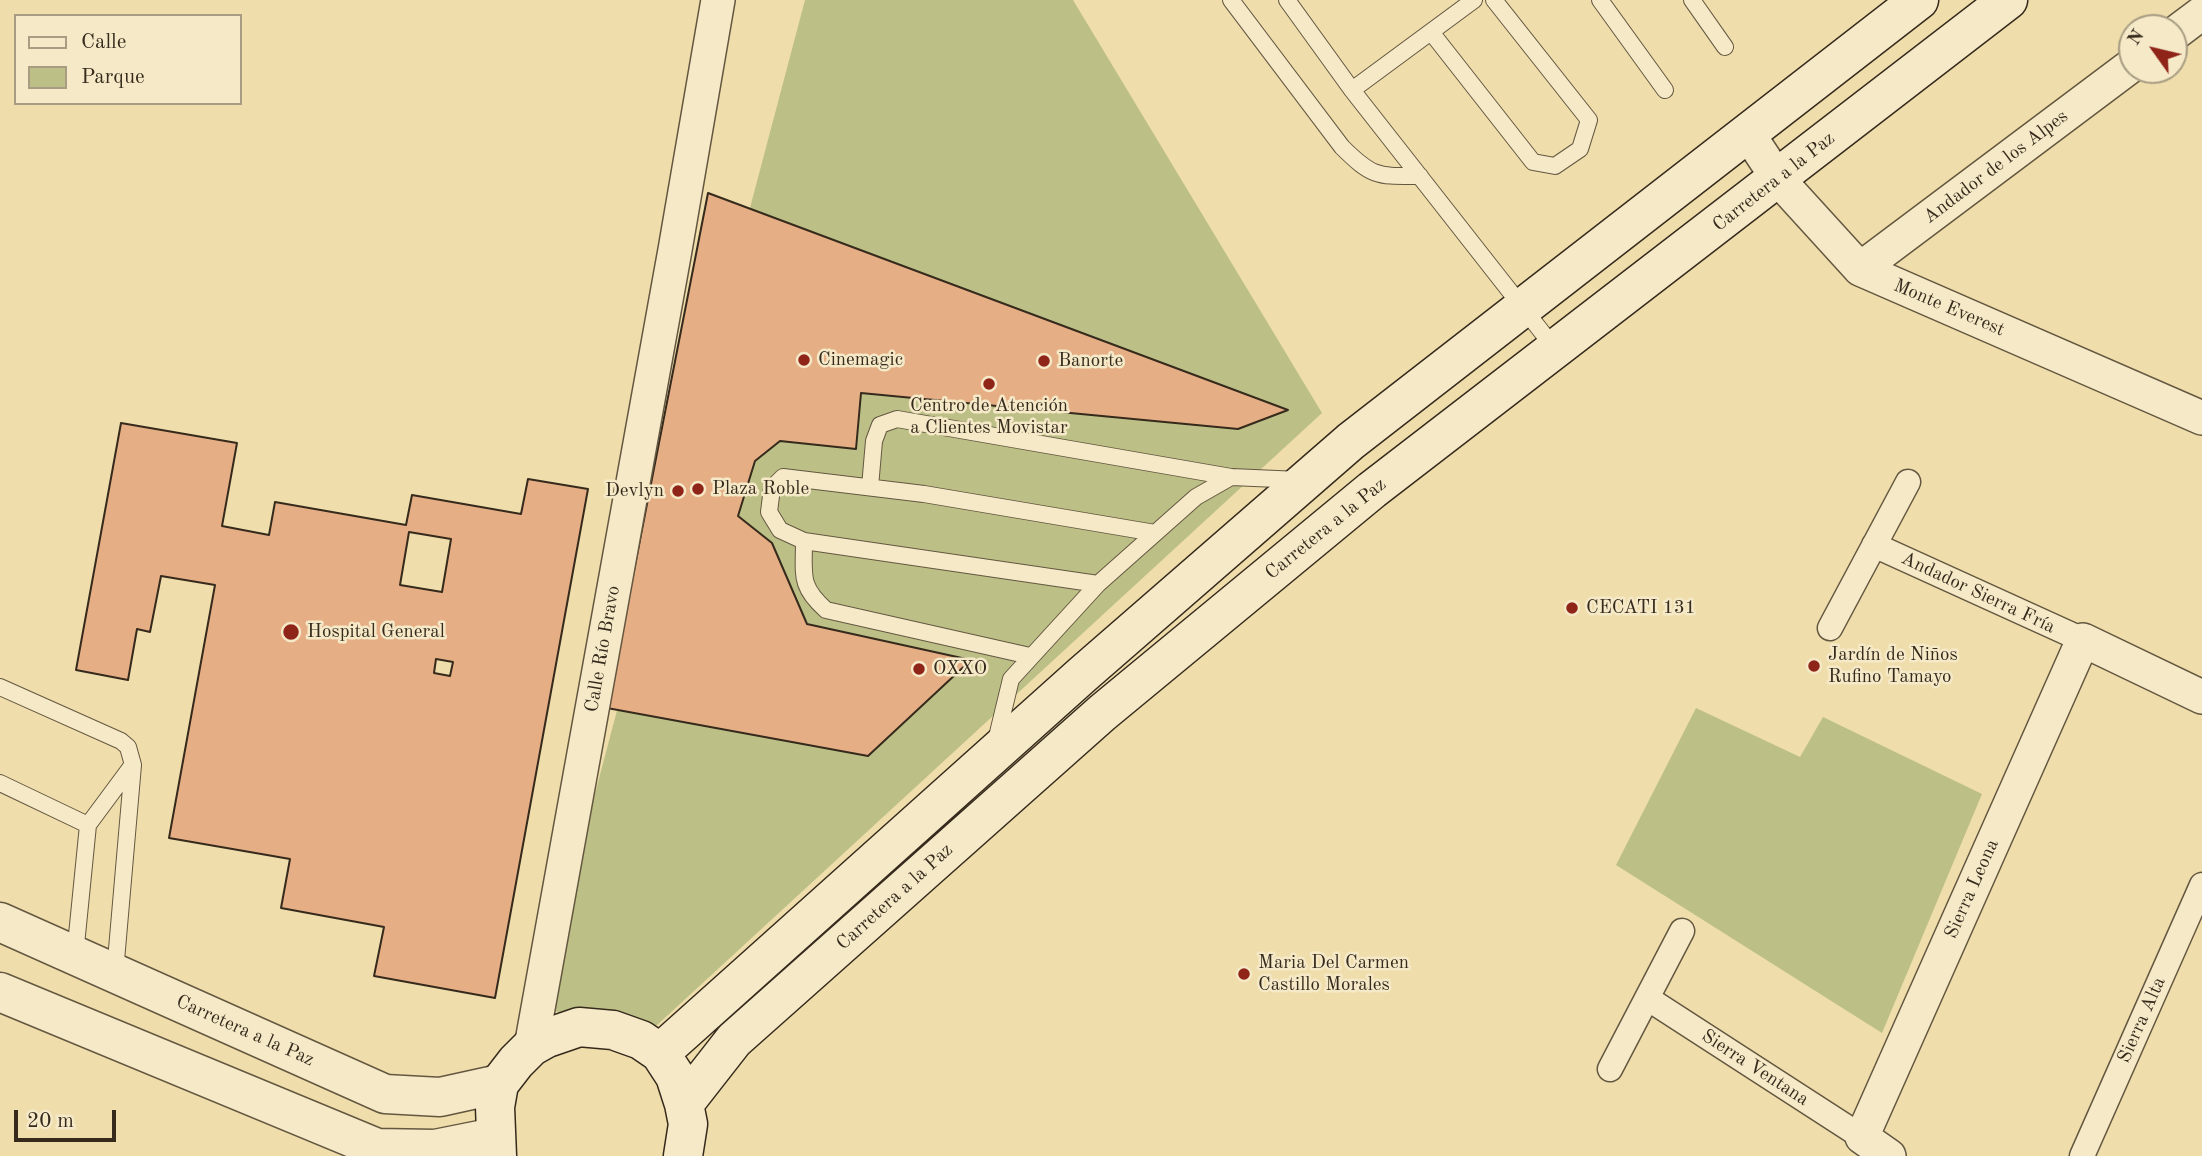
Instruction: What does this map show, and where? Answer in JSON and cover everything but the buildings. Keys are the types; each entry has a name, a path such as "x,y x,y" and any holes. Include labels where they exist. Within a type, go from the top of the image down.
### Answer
{"main road":[{"path":"660,1053 993,754 1351,441 1919,0"},
{"name":"Carretera a la Paz","path":"684,1104 734,1040 1102,713 1372,490 2008,0"},
{"name":"Carretera a la Paz","path":"0,922 385,1094 440,1097 499,1084"},
{"path":"0,992 377,1148 435,1150 496,1147 495,1107 499,1084 531,1047 547,1038 579,1027 613,1030 641,1040 660,1053 676,1076 688,1124 683,1156"}],"street":[{"name":"Calle Río Bravo","path":"531,1047 718,0"},
{"name":"Andador de los Alpes","path":"1860,269 2118,76"},
{"name":"Monte Everest","path":"1747,132 1778,178 1860,269 2202,418"},
{"path":"1830,628 1908,482"},
{"name":"Andador Sierra Fría","path":"1874,545 2082,640"},
{"path":"2082,640 2202,697"},
{"name":"Sierra Leona","path":"1862,1137 2082,640"},
{"name":"Sierra Alta","path":"2082,1156 2202,885"},
{"path":"1610,1069 1682,931"},
{"name":"Sierra Ventana","path":"1647,998 1862,1137"},
{"path":"1862,1137 1889,1156"}],"lane":[{"path":"1231,0 1342,147 1363,168 1384,176 1420,176"},
{"path":"1287,0 1352,90 1556,349"},
{"path":"1352,90 1474,0"},
{"path":"1431,32 1533,162 1556,166 1580,149 1590,120 1494,0"},
{"path":"1600,0 1665,90"},
{"path":"1692,0 1724,47"},
{"path":"870,487 874,440 880,425 897,419 1231,477 1306,480"},
{"path":"1098,584 804,541 780,530 769,512 772,488 783,477 870,487 1154,533"},
{"path":"993,754 1011,678 1098,584 1196,497 1231,477"},
{"path":"804,541 804,582 813,598 826,610 1030,656"},
{"path":"0,687 121,741 128,747 133,765 115,972"},
{"path":"75,955 88,825 133,765"},
{"path":"0,783 88,825"}],"green space":[{"name":"Plaza Roble","path":"805,0 1073,0 1322,413 656,1026 538,1009"},
{"path":"1696,708 1800,757 1823,717 1982,794 1882,1033 1616,865"}],"place":[{"name":"Cinemagic","path":"804,360"},
{"name":"Banorte","path":"1044,361"},
{"name":"Centro de Atención a Clientes Movistar","path":"989,384"},
{"name":"Plaza Roble","path":"698,489"},
{"name":"Devlyn","path":"678,491"},
{"name":"CECATI 131","path":"1572,608"},
{"name":"Hospital General","path":"291,632"},
{"name":"Jardín de Niños Rufino Tamayo","path":"1814,666"},
{"name":"OXXO","path":"919,669"},
{"name":"Maria Del Carmen Castillo Morales","path":"1244,974"}]}
